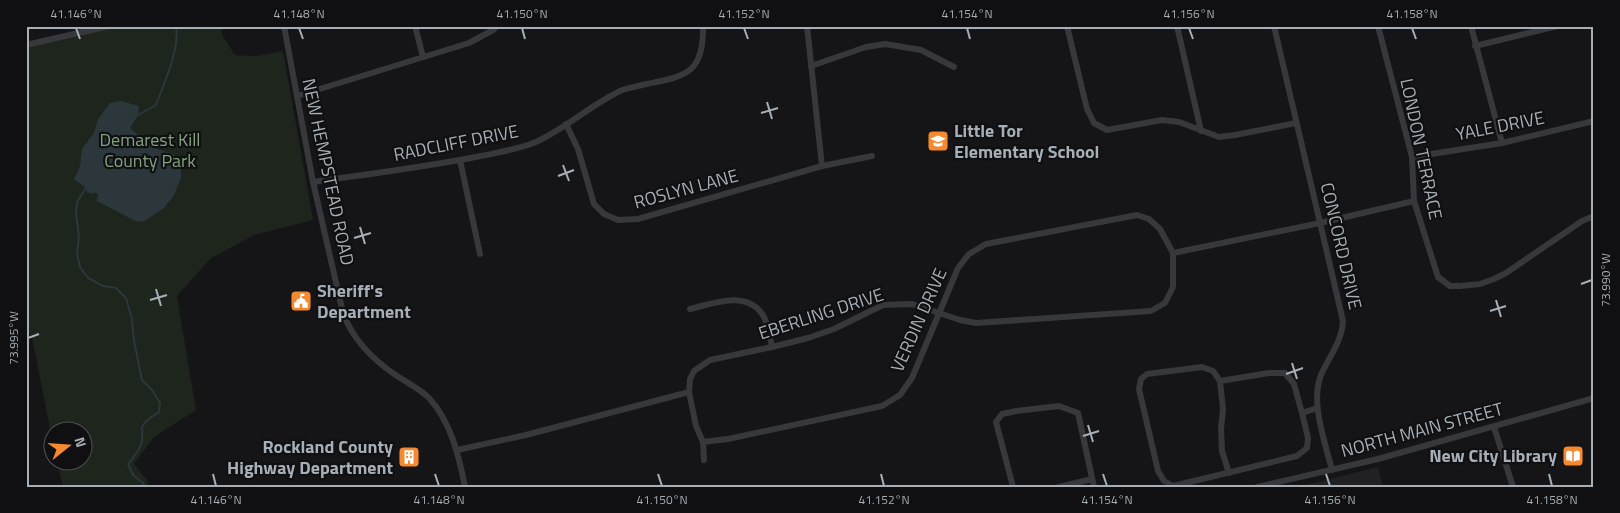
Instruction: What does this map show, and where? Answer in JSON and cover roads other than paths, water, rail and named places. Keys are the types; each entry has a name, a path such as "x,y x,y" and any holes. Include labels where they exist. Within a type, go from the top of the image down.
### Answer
{"street":[{"path":"26,46 82,30 109,26"},
{"name":"NEW HEMPSTEAD ROAD","path":"284,26 313,182 348,328 364,349 392,372 428,397 441,414 457,450 465,487"},
{"path":"415,26 423,57"},
{"path":"297,96 470,43 494,30 497,26"},
{"name":"RADCLIFF DRIVE","path":"313,182 460,160 518,148 536,142 608,97 623,90 686,73 696,65 701,55 703,26"},
{"path":"807,26 822,166"},
{"path":"1067,26 1087,109 1094,123 1107,130 1162,120 1179,122 1219,137 1235,136 1296,123"},
{"path":"1177,26 1201,131"},
{"name":"CONCORD DRIVE","path":"1274,26 1343,321 1342,332 1320,376 1317,390 1317,408 1332,470"},
{"name":"LONDON TERRACE","path":"1378,26 1412,157 1414,201 1438,278 1450,286 1480,284 1494,280 1582,221 1594,216"},
{"path":"1471,26 1502,143"},
{"path":"1475,46 1557,26"},
{"path":"811,66 866,47 885,44 920,50 954,67"},
{"name":"YALE DRIVE","path":"1412,157 1502,143 1594,121"},
{"name":"ROSLYN LANE","path":"566,124 578,149 594,204 604,214 618,220 638,219 822,166 872,156"},
{"path":"460,160 480,254"},
{"path":"1173,253 1320,223 1414,201"},
{"name":"VERDIN DRIVE","path":"703,442 728,439 882,406 900,395 912,378 958,268 969,254 986,244 1137,215 1150,220 1160,229 1173,253"},
{"name":"EBERLING DRIVE","path":"690,392 690,379 694,371 710,360 772,348 834,329 884,305 912,304 939,314 976,323 1151,311 1165,303 1173,287 1173,253"},
{"path":"690,309 725,300 742,301 757,308 765,319 772,348"},
{"path":"1220,381 1269,373 1285,373 1294,384 1308,438 1306,448 1297,456 1229,473 1173,486 1164,481 1158,471 1139,389 1141,379 1147,374 1202,367 1213,371 1220,381 1223,409 1221,429 1222,451 1229,473"},
{"path":"457,450 526,435 690,392 696,426 703,442 704,460"},
{"name":"NORTH MAIN STREET","path":"1257,487 1378,459 1594,398"},
{"path":"1013,487 996,422 1002,414 1059,406 1078,414 1094,487"},
{"path":"1302,413 1317,408"},
{"path":"1494,427 1513,487"},
{"path":"1059,487 1092,479"}],"waterway":[{"path":"138,115 156,105 174,56 177,35 176,26"},
{"path":"86,188 77,202 76,214 79,236 77,254 80,267 88,278 103,286 116,288 126,298 132,319 134,341 142,380 152,390 160,403 159,412 147,420 142,427 140,447 128,464 133,475 145,487"}],"place":[{"name":"Little Tor Elementary School","path":"938,141"},
{"name":"Sheriff's Department","path":"301,301"},
{"name":"New City Library","path":"1573,456"},
{"name":"Rockland County Highway Department","path":"409,457"}],"park label":[{"name":"Demarest Kill County Park","path":"150,150"}]}
